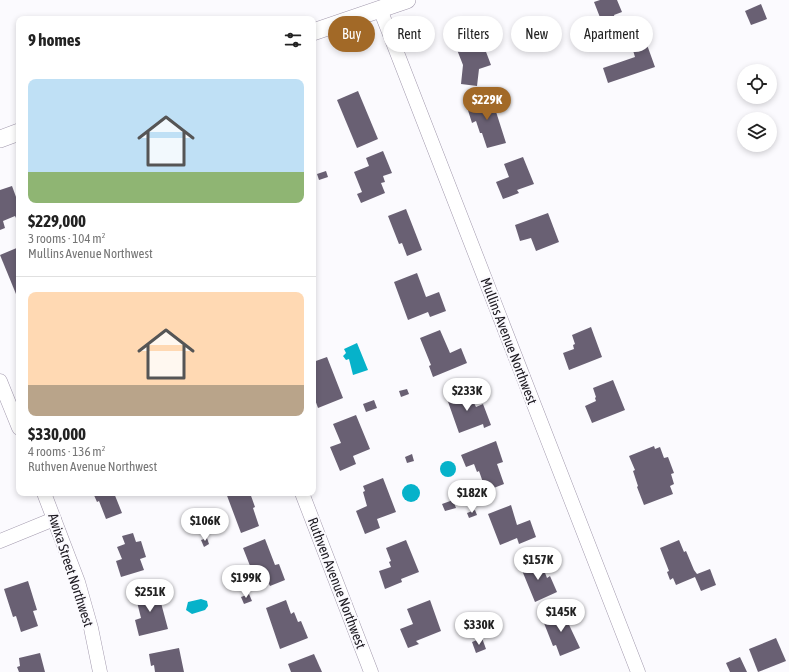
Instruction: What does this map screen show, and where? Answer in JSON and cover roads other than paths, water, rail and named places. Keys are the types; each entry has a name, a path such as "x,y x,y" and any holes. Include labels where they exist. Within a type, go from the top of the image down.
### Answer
{"street":[{"path":"316,31 407,0"},
{"name":"Mullins Avenue Northwest","path":"380,9 638,672"},
{"path":"0,139 16,133"},
{"path":"0,381 16,421"},
{"name":"Awixa Street Northwest","path":"45,496 84,603 100,672"},
{"name":"Ruthven Avenue Northwest","path":"303,496 371,672"},
{"path":"0,541 54,519"}],"water":[{"path":"357,343 368,370 353,375 349,359 346,360 343,356 346,353 344,349"},
{"path":"445,461 451,461 456,466 454,475 451,477 445,477 440,472 440,466"},
{"path":"411,484 417,487 420,493 417,499 411,502 405,499 402,493 405,487"},
{"path":"201,599 207,601 208,606 205,610 192,614 186,610 188,602"}]}
